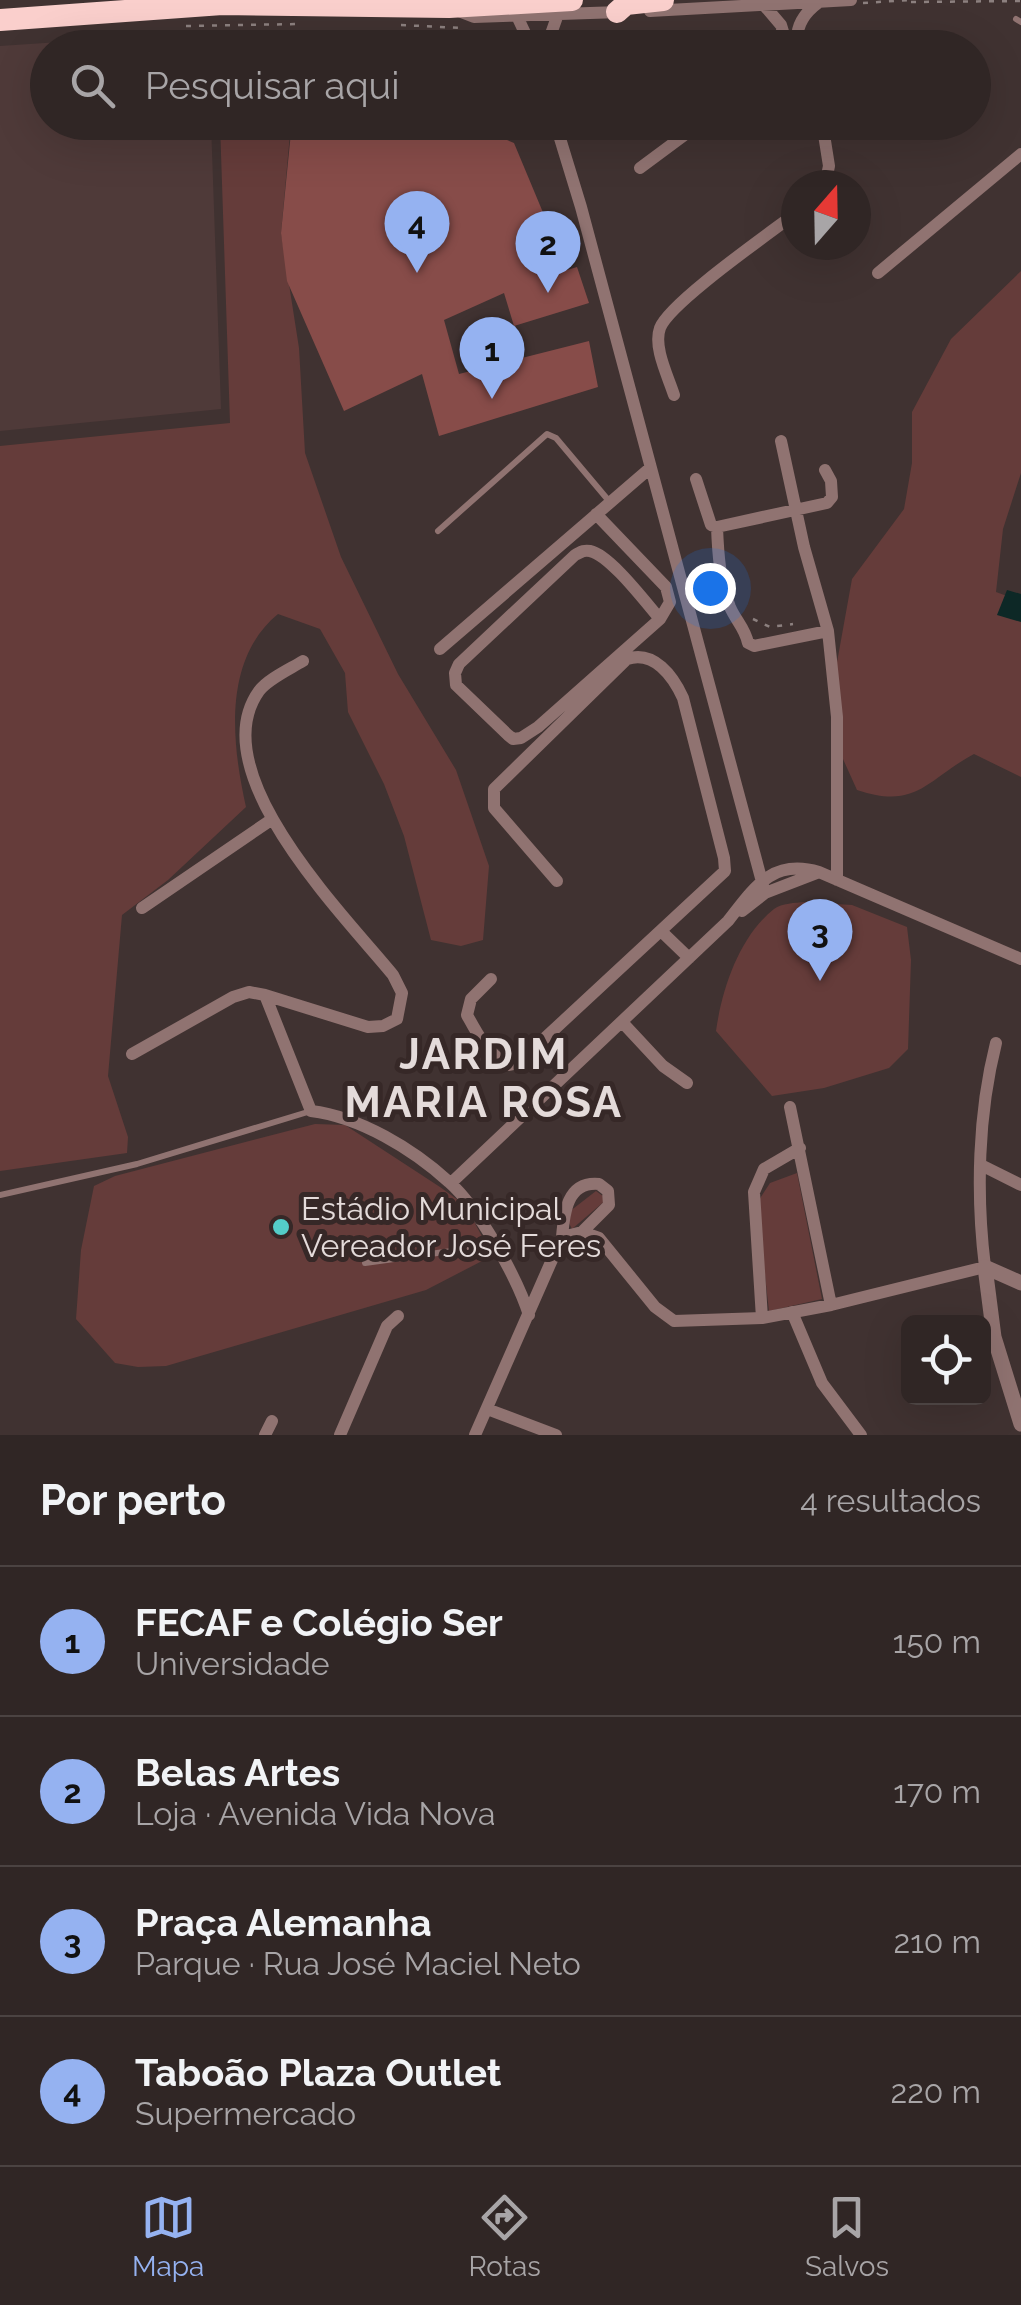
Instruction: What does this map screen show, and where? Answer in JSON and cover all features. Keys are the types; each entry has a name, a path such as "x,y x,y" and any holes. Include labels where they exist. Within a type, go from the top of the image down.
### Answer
{"highway":[{"path":"0,20 284,0"},
{"path":"618,12 626,4 663,0"},
{"path":"221,4 565,7"}],"street":[{"path":"449,7 474,17 518,16 565,7 618,12 851,0"},
{"path":"798,30 808,10 820,1"},
{"path":"762,4 784,30"},
{"path":"554,30 565,7"},
{"path":"518,16 524,30"},
{"path":"560,140 581,207 763,887"},
{"path":"640,168 678,140"},
{"path":"825,140 828,170"},
{"path":"878,273 1021,154"},
{"path":"674,395 658,342 662,323 687,298 781,225"},
{"path":"781,441 828,631 837,717 837,880"},
{"path":"440,649 650,468"},
{"path":"696,479 706,517 717,527 827,503 832,497 831,481 824,470"},
{"path":"596,514 666,587 670,602 660,619 521,738 508,735 456,686 459,664 582,552 593,551 607,560 660,619"},
{"path":"717,527 723,584 748,643 754,646 828,631"},
{"path":"490,979 471,999 467,1015 484,1046 508,1066 518,1063 720,877 726,864 682,698 674,678 650,660 636,656 627,659 494,789 494,808 557,881"},
{"path":"132,1054 248,992 368,1027 396,1019 402,993 271,820 244,743 247,715 260,689 303,661"},
{"path":"142,908 271,820"},
{"path":"451,1183 763,887 789,868 819,872 1021,960"},
{"path":"661,931 689,958"},
{"path":"265,994 311,1111 354,1121 451,1183 494,1245 522,1294 529,1316"},
{"path":"622,1022 663,1066 687,1082"},
{"path":"996,1043 985,1103 981,1165 984,1267 994,1337 1021,1424"},
{"path":"790,1107 832,1306"},
{"path":"762,1318 754,1192 764,1169 800,1148"},
{"path":"981,1165 1021,1185"},
{"path":"474,1435 562,1237 568,1200 581,1186 598,1184 608,1191 609,1205 582,1232 562,1237"},
{"path":"582,1232 598,1238 655,1306 674,1321 762,1318 832,1306 984,1267 1021,1283"},
{"path":"792,1312 822,1383 861,1435"},
{"path":"340,1435 387,1326 398,1316"},
{"path":"487,1409 556,1435"},
{"path":"265,1435 272,1421"}],"lane":[{"path":"438,531 546,434 556,438 610,502"},
{"path":"0,1195 90,1176 311,1111"},
{"path":"365,1263 494,1245"}],"path":[{"path":"909,2 1021,1"},
{"path":"184,26 312,24"},
{"path":"385,25 476,28"},
{"path":"749,618 770,626 796,623"}],"shaded area":[{"path":"30,44 30,140 212,140 221,409 0,431 0,46"},
{"path":"221,140 289,140 281,233 299,348 305,453 341,557 398,674 456,770 489,866 483,940 461,946 431,940 404,836 384,784 348,712 345,673 320,629 278,614 247,655 240,679 235,730 246,807 168,880 122,915 108,1076 128,1137 127,1153 0,1171 0,446 230,423"},
{"path":"1021,271 1021,473 1003,529 996,592 1021,601 1021,777 974,754 908,794 877,795 857,790 843,759 834,679 852,579 904,509 912,463 912,412 951,339"},
{"path":"805,902 852,905 907,927 911,960 908,1049 889,1068 824,1088 772,1096 716,1031 728,981 751,934 777,907"},
{"name":"Estádio Municipal Vereador José Feres","path":"315,1124 345,1125 465,1205 491,1253 426,1290 166,1366 115,1363 76,1319 81,1250 94,1186 115,1176"},
{"path":"797,1173 822,1299 769,1311 757,1203 770,1183"},
{"path":"596,1191 607,1199 572,1229 565,1215"}],"water":[{"path":"1007,590 1021,594 1021,622 997,615"}],"building":[{"path":"290,140 514,143 567,270 577,267 589,303 514,326 504,293 444,320 459,374 589,341 598,387 439,436 422,374 344,411 287,281 281,233"}],"place":[{"name":"Taboão Plaza Outlet","path":"417,273"},
{"name":"Belas Artes","path":"548,293"},
{"name":"FECAF e Colégio Ser","path":"492,399"},
{"name":"Praça Alemanha","path":"820,981"},
{"name":"Estádio Municipal Vereador José Feres","path":"281,1227"}],"district":[{"name":"JARDIM MARIA ROSA","path":"484,1078"}]}
